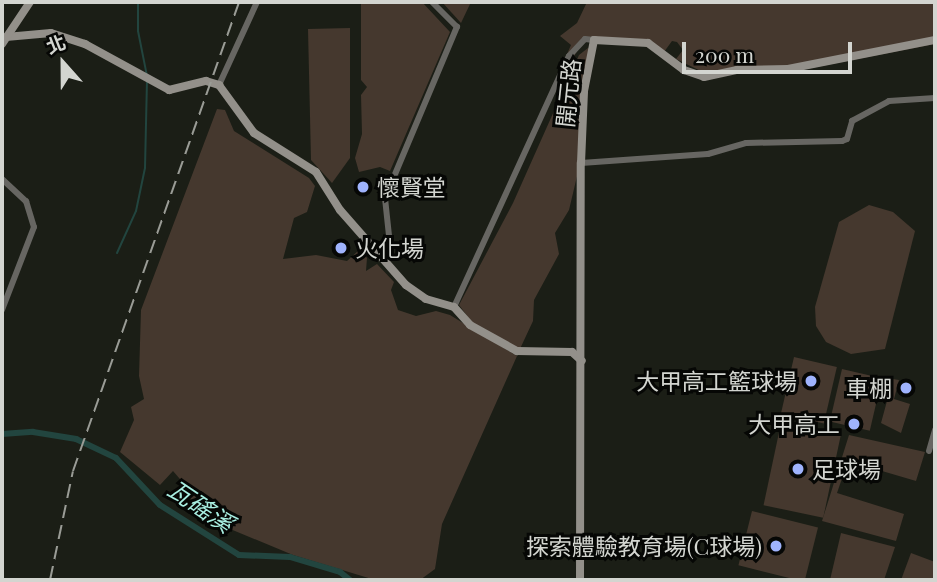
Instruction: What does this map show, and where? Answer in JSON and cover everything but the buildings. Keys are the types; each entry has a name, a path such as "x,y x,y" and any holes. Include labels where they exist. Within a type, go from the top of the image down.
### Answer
{"street":[{"path":"3,40 30,2"},
{"path":"219,85 257,2"},
{"path":"386,257 390,245 385,198 457,27 432,2"},
{"path":"3,40 51,33 85,44 169,90 206,82 219,85 254,132 316,172 348,220 386,257 406,285 426,299 454,307 470,325 517,351 572,352 582,364"},
{"path":"454,307 569,56 585,39 594,40"},
{"name":"開元路","path":"580,580 582,163 584,91 594,40 648,43 684,69 704,77 737,70 788,69 935,40"},
{"path":"582,163 708,154 746,143 842,141 847,139 852,121 889,101 935,98"},
{"path":"2,179 26,201 34,227 2,310"},
{"path":"929,450 935,430"}],"shaded area":[{"path":"361,2 422,2 450,32 390,171 380,167 359,172 355,158 362,134 361,95 367,87 361,80"},
{"path":"442,2 471,2 461,23"},
{"path":"587,2 935,2 935,44 796,71 740,70 711,76 676,59 683,50 677,42 672,41 664,52 649,42 583,42 548,97 571,45 560,36 577,23"},
{"path":"350,28 350,158 332,183 311,160 308,29"},
{"path":"588,48 593,49 578,172 569,210 555,233 559,254 534,300 533,321 519,351 474,325 459,305 513,203 579,55"},
{"path":"217,109 225,110 234,131 309,178 315,186 307,212 294,218 283,259 316,255 347,261 359,250 367,258 366,271 377,264 394,282 391,290 398,310 416,316 436,311 450,315 517,356 442,524 435,569 420,580 375,580 293,555 187,511 192,493 173,471 160,485 120,452 134,420 131,407 144,399 139,376 141,310"},
{"path":"869,205 893,212 915,231 885,349 851,354 826,342 816,326 815,307 839,222"},
{"name":"大甲高工籃球場","path":"794,357 837,367 824,423 781,414"},
{"name":"大甲高工籃球場","path":"842,369 882,378 870,431 830,422"},
{"path":"893,379 899,380 894,399 910,404 901,433 881,423"},
{"name":"足球場","path":"781,423 841,436 823,518 764,505"},
{"path":"849,435 925,452 916,481 848,461 837,493 904,514 896,541 822,521"},
{"name":"探索體驗教育場(C球場)","path":"752,511 818,527 805,580 738,565"},
{"path":"841,533 895,547 884,580 830,580"},
{"path":"911,553 935,562 935,580 901,580"}],"waterway":[{"path":"138,2 138,31 147,76"},
{"path":"117,253 136,211 145,168 147,81"},
{"name":"瓦磘溪","path":"2,434 33,432 76,439 116,458 160,505 239,555 290,557 340,572 350,580"}],"railway":[{"path":"50,580 73,471 239,2"}],"place":[{"name":"懷賢堂","path":"363,187"},
{"name":"火化場","path":"341,248"},
{"name":"大甲高工籃球場","path":"811,381"},
{"name":"車棚","path":"906,388"},
{"name":"大甲高工","path":"854,424"},
{"name":"足球場","path":"798,469"},
{"name":"探索體驗教育場(C球場)","path":"776,546"}]}
